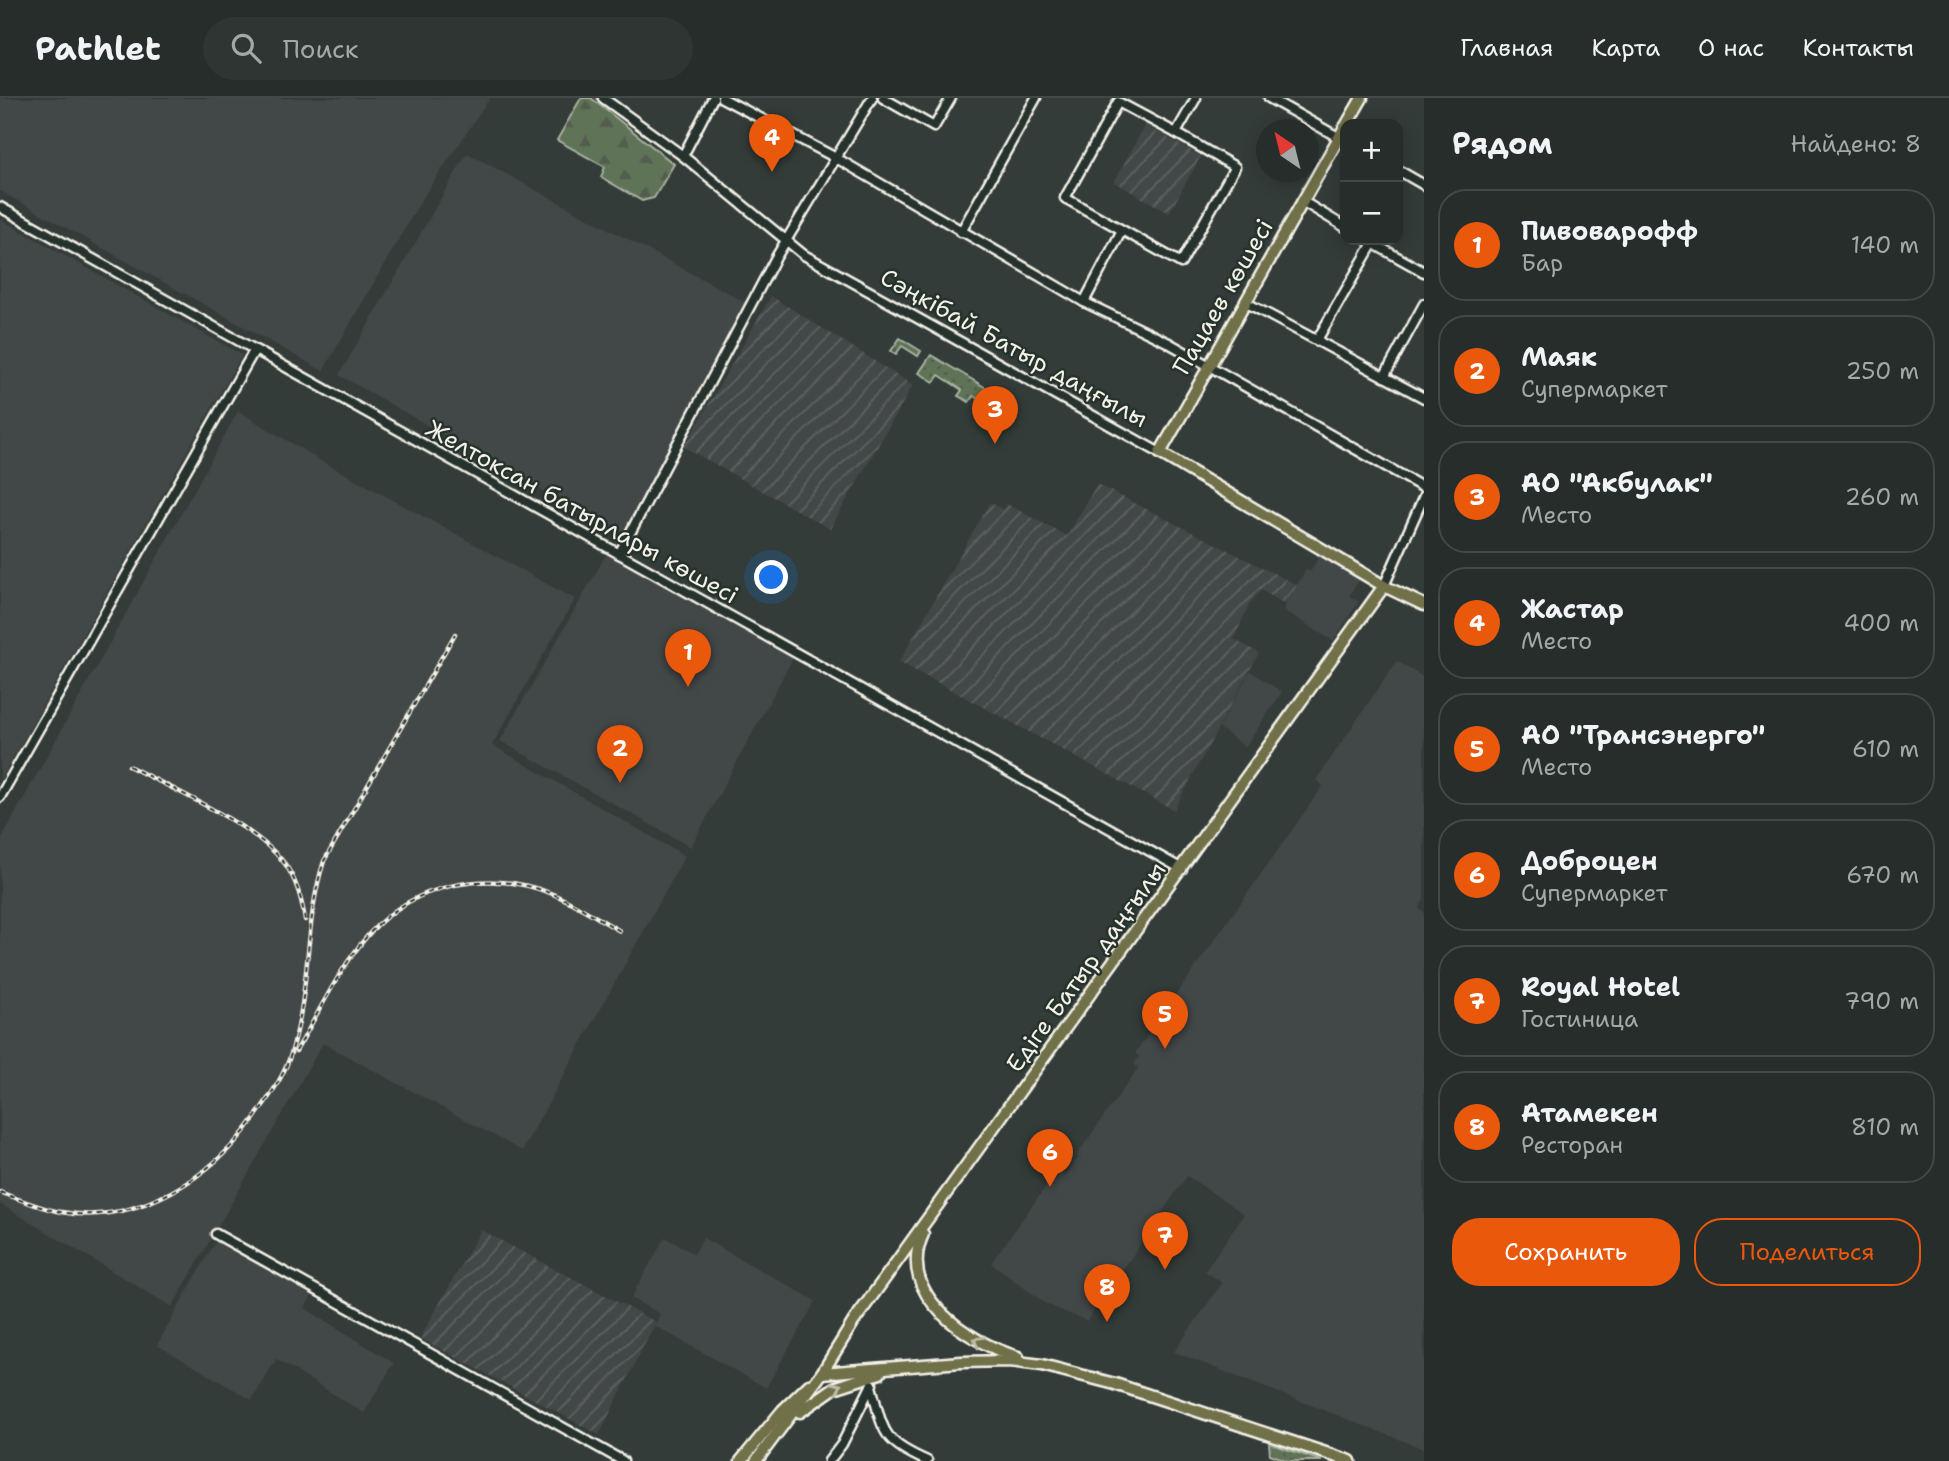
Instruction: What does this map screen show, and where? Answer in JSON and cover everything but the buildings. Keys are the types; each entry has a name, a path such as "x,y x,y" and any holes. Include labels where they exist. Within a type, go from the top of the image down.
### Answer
{"main road":[{"name":"Пацаев көшесі","path":"1350,119 1362,98"},
{"name":"Пацаев көшесі","path":"1160,453 1302,201 1340,142"},
{"name":"Сәңкібай Батыр даңғылы","path":"1160,453 1384,586 1424,605"},
{"name":"Едіге Батыр даңғылы","path":"756,1461 784,1426 822,1373 854,1321 1384,586"},
{"path":"931,1216 915,1262 918,1279 933,1303 973,1339 996,1351 1115,1384 1350,1461"},
{"path":"822,1373 997,1361 1042,1365"},
{"path":"784,1426 827,1392 900,1367"},
{"name":"Едіге Батыр даңғылы","path":"740,1461 792,1400 822,1373"}],"street":[{"name":"Сәңкібай Батыр даңғылы","path":"603,98 682,156 786,242 863,288 1160,453"},
{"path":"682,156 713,98"},
{"path":"722,98 838,159 1084,302 1208,366 1424,488"},
{"path":"620,554 786,242 872,98"},
{"path":"883,98 934,127 951,98"},
{"path":"961,232 1036,98"},
{"path":"1176,133 1196,98"},
{"path":"1269,98 1340,138"},
{"path":"1118,102 1235,167 1181,263 1122,230 1065,198 1118,102"},
{"path":"1403,173 1424,185"},
{"path":"1302,201 1340,224"},
{"name":"Желтоксан батырлары көшесі","path":"0,207 1182,869"},
{"path":"1084,302 1122,230"},
{"path":"1317,340 1368,245"},
{"path":"1377,245 1424,272"},
{"path":"1245,302 1424,398"},
{"path":"1384,377 1424,304"},
{"path":"0,797 254,351"},
{"path":"1384,586 1424,496"},
{"path":"216,1234 623,1461"},
{"path":"829,1461 842,1444 872,1386 875,1374"},
{"path":"872,1386 884,1432 897,1448 927,1461"}],"shaded area":[{"path":"0,98 490,98 422,199 323,371 0,191"},
{"path":"1145,125 1201,156 1169,213 1114,182"},
{"path":"467,153 745,302 622,536 339,375"},
{"path":"0,219 242,355 0,781"},
{"path":"771,296 913,385 830,529 684,447"},
{"path":"238,411 318,459 575,599 492,745 685,856 522,1151 323,1043 172,1307 0,1204 0,841"},
{"path":"1097,484 1297,585 1286,605 1261,590 1249,605 1234,639 1259,653 1174,810 899,662 990,502 1004,510 1007,504 1067,536"},
{"path":"607,553 794,656 691,847 500,741"},
{"path":"1319,556 1360,579 1349,596 1359,602 1333,641 1283,610 1306,569 1310,572"},
{"path":"1397,661 1424,678 1424,900 1419,908 1424,912 1424,1449 1174,1352 1222,1283 1205,1271 1244,1214 1187,1176 1155,1222 1178,1237 1164,1257 1142,1242 1087,1321 1046,1304 991,1263 1057,1171 1065,1176 1078,1158 1076,1156 1138,1068 1134,1064 1139,1056 1135,1053 1323,786 1316,780"},
{"path":"1250,671 1282,692 1245,747 1219,728"},
{"path":"481,1230 656,1322 599,1435 420,1338"},
{"path":"218,1237 314,1292 305,1308 394,1363 364,1413 276,1359 252,1400 157,1345"},
{"path":"665,1237 694,1254 703,1238 816,1301 766,1388 655,1326 660,1314 631,1298"}],"green space":[{"path":"581,98 591,98 674,164 654,198 642,201 601,177 605,167 557,140"},
{"path":"900,338 921,351 918,356 902,346 896,354 891,351"},
{"path":"931,355 998,395 991,406 973,396 969,402 958,396 962,390 939,375 934,382 919,373"},
{"path":"1269,1443 1322,1461 1288,1461 1270,1454"}],"railway":[{"path":"0,1192 61,1212 90,1214 118,1211 145,1204 172,1192 219,1158 239,1138 277,1084 292,1050 302,1003 313,908 324,861 455,634"},
{"path":"129,766 213,809 272,850 293,877 305,920"},
{"path":"296,1051 358,947 387,917 430,892 477,882 526,886 568,901 620,931"}],"place":[{"name":"Жастар","path":"772,172"},
{"name":"АО \"Акбулак\"","path":"995,444"},
{"name":"Пивоварофф","path":"688,687"},
{"name":"Маяк","path":"620,783"},
{"name":"АО \"Трансэнерго\"","path":"1165,1049"},
{"name":"Доброцен","path":"1050,1187"},
{"name":"Royal Hotel","path":"1165,1270"},
{"name":"Атамекен","path":"1107,1322"}]}
